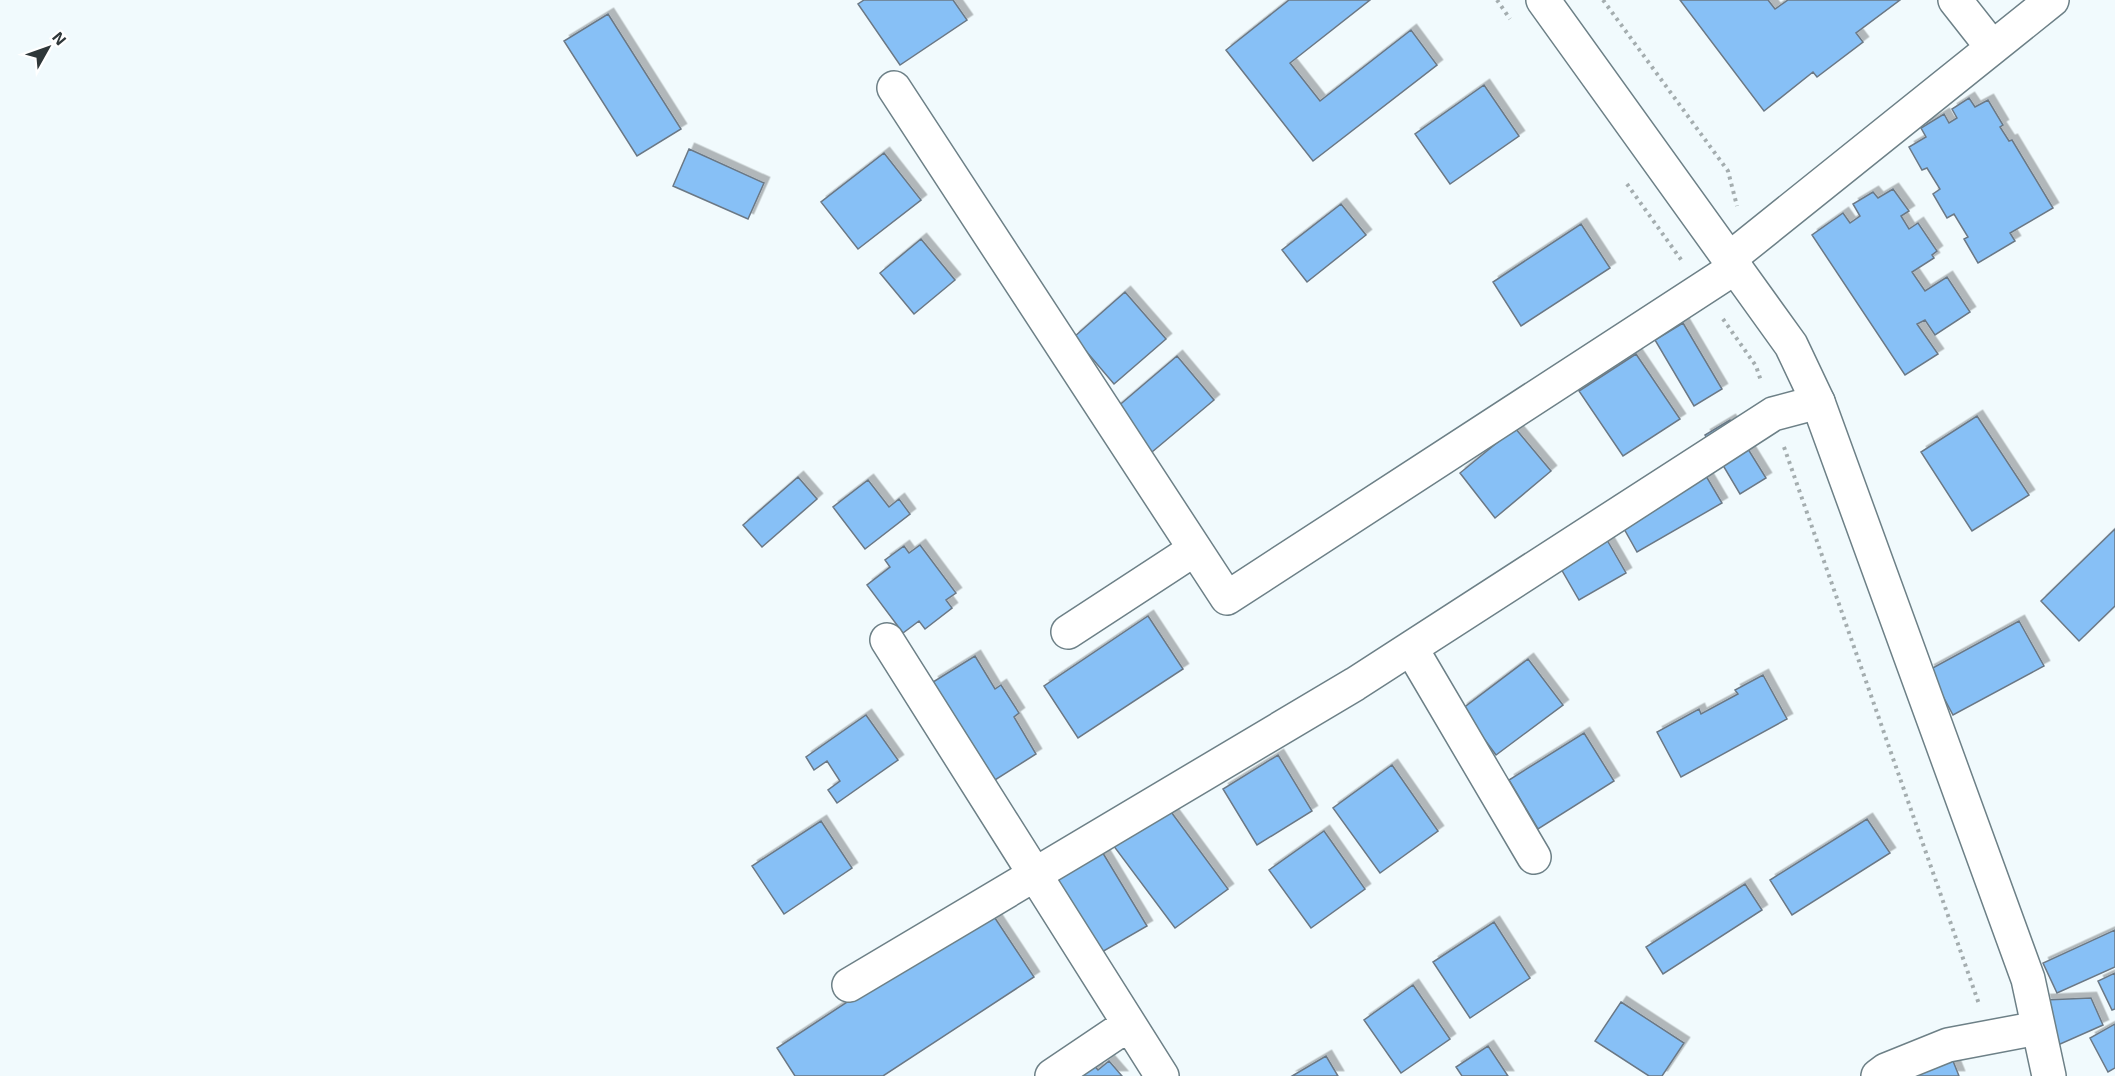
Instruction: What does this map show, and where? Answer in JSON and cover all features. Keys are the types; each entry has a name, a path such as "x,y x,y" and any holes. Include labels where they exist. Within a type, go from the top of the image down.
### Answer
{"street":[{"path":"1543,0 1791,345 1818,402 2028,979 2049,1076"},
{"path":"1955,0 1992,48"},
{"path":"894,88 1227,598 1732,263 2052,0"},
{"path":"849,985 1355,684 1773,414 1818,402"},
{"path":"1068,632 1195,549"},
{"path":"887,640 1162,1076"},
{"path":"1411,648 1534,857"},
{"path":"1052,1076 1129,1024"},
{"path":"1878,1076 1886,1070 1948,1045 2038,1028"}],"path":[{"path":"1497,0 1510,19"},
{"path":"1626,183 1688,270"},
{"path":"1722,318 1756,366 1980,1009"}],"building":[{"path":"864,0 953,0 967,20 900,65 858,4"},
{"path":"1289,0 1370,0 1290,63 1320,101 1411,30 1437,65 1313,161 1226,50"},
{"path":"1680,0 1768,0 1775,9 1788,0 1900,0 1856,33 1863,42 1817,77 1813,72 1764,111"},
{"path":"608,14 681,129 637,156 564,41"},
{"path":"1484,85 1519,136 1450,184 1415,134"},
{"path":"1969,98 1975,107 1988,100 2003,125 2000,127 2009,141 2012,140 2053,208 2010,233 2015,241 1978,263 1964,239 1968,237 1954,214 1947,218 1933,194 1940,189 1927,168 1922,170 1909,147 1926,137 1921,128 1944,114 1949,123 1957,118 1952,109"},
{"path":"689,149 764,183 748,219 673,186"},
{"path":"884,153 921,200 858,249 821,202"},
{"path":"1893,189 1909,211 1901,216 1909,229 1918,223 1937,251 1932,255 1934,258 1912,272 1925,291 1947,277 1970,312 1935,335 1925,320 1917,324 1938,354 1905,375 1812,235 1843,213 1850,223 1860,216 1853,204 1873,192 1878,198"},
{"path":"1341,204 1366,235 1307,282 1282,250"},
{"path":"1581,224 1610,268 1521,326 1493,282"},
{"path":"921,239 955,280 914,314 880,273"},
{"path":"1125,292 1166,339 1114,384 1074,337"},
{"path":"1683,323 1722,389 1694,406 1655,340"},
{"path":"1636,354 1680,419 1623,456 1579,391"},
{"path":"1177,356 1214,400 1152,452 1116,408"},
{"path":"1977,416 2029,495 1972,531 1921,452"},
{"path":"1730,420 1766,478 1740,494 1705,435"},
{"path":"1515,428 1551,471 1495,518 1460,473"},
{"path":"1693,454 1722,503 1637,552 1609,502"},
{"path":"798,477 817,499 762,547 743,525"},
{"path":"868,480 889,507 899,499 910,514 865,549 833,507"},
{"path":"2115,529 2115,606 2079,641 2041,601"},
{"path":"1607,540 1626,573 1579,600 1560,567"},
{"path":"920,545 956,593 946,600 952,608 925,629 919,621 903,633 867,585 890,567 885,560 904,546 909,553"},
{"path":"1148,616 1183,669 1078,738 1044,686"},
{"path":"2019,621 2044,666 1953,715 1929,670"},
{"path":"975,656 995,689 1001,685 1019,713 1014,717 1036,754 995,780 933,682"},
{"path":"1528,659 1563,705 1496,755 1462,709"},
{"path":"1763,675 1787,719 1681,777 1657,732 1699,709 1701,714 1738,694 1735,690"},
{"path":"866,715 898,760 837,803 828,790 840,781 827,761 814,770 806,757"},
{"path":"1584,733 1614,781 1538,829 1509,780"},
{"path":"1278,755 1312,811 1257,845 1223,789"},
{"path":"1392,765 1438,831 1380,873 1333,808"},
{"path":"1166,805 1228,889 1175,928 1113,845"},
{"path":"1867,819 1890,853 1792,915 1770,880"},
{"path":"821,821 852,868 784,914 752,866"},
{"path":"1324,831 1365,889 1311,928 1269,870"},
{"path":"1095,840 1147,926 1095,956 1044,870"},
{"path":"1745,884 1762,910 1663,974 1646,947"},
{"path":"989,909 1034,977 883,1076 795,1076 777,1048"},
{"path":"1494,922 1530,978 1470,1018 1433,962"},
{"path":"2115,930 2115,967 2057,993 2043,963"},
{"path":"2115,973 2115,1009 2112,1010 2098,981"},
{"path":"1413,985 1450,1039 1401,1073 1364,1020"},
{"path":"2091,998 2103,1025 2058,1045 2045,1000"},
{"path":"1621,1002 1684,1043 1662,1076 1649,1076 1595,1041"},
{"path":"2115,1024 2115,1068 2108,1072 2090,1038"},
{"path":"1488,1046 1508,1076 1462,1076 1456,1067"},
{"path":"1326,1056 1338,1076 1292,1076"},
{"path":"1090,1061 1098,1070 1109,1061 1122,1076 1072,1076"},
{"path":"1953,1061 1959,1076 1913,1076"}]}
